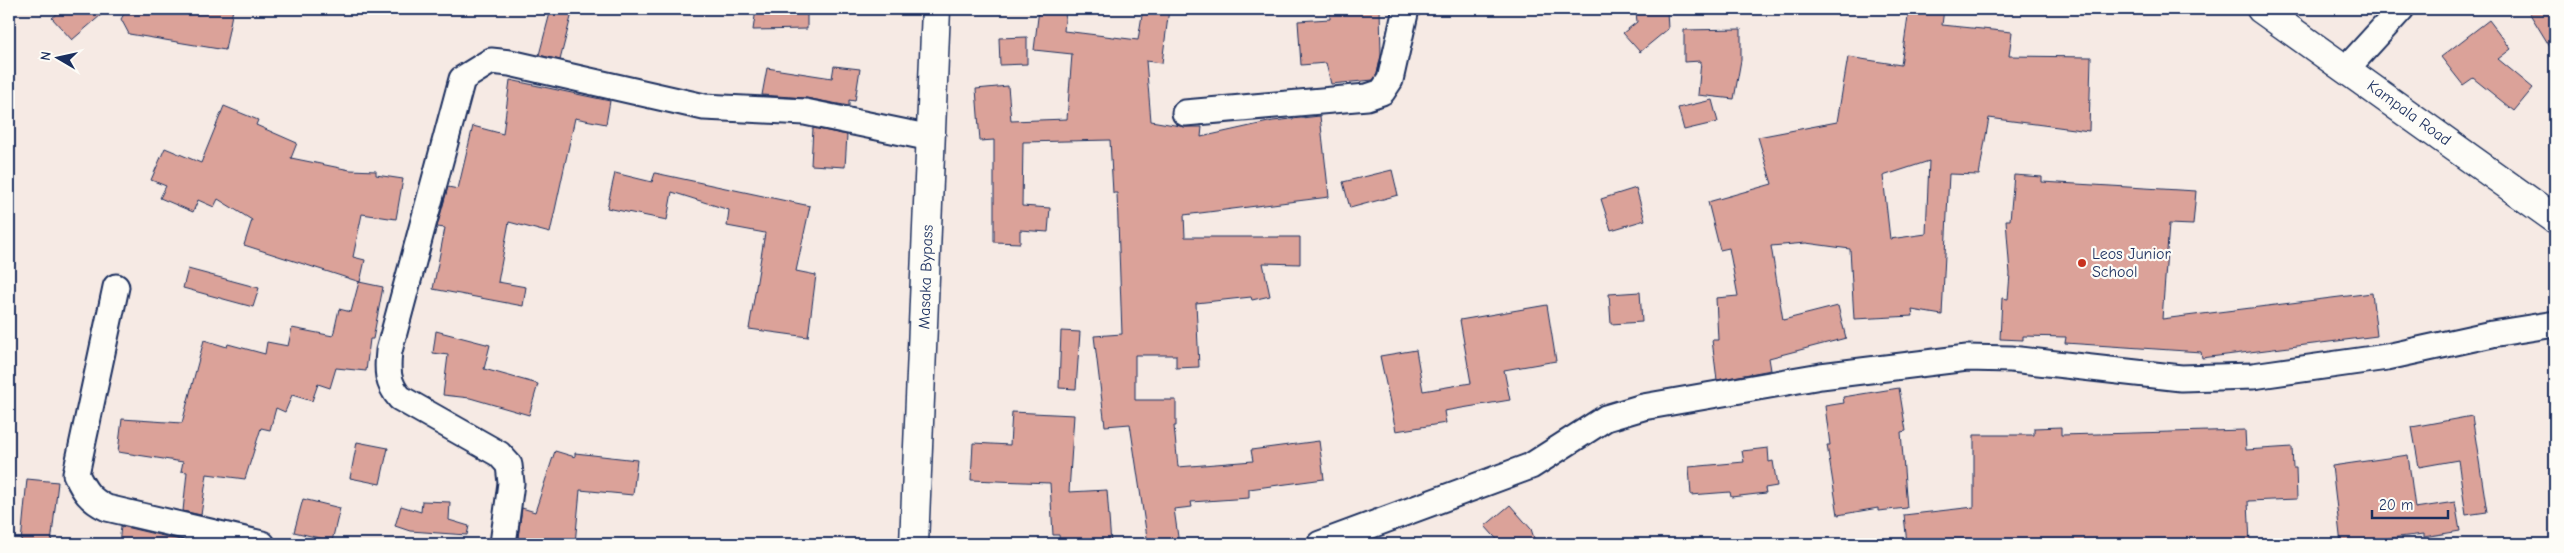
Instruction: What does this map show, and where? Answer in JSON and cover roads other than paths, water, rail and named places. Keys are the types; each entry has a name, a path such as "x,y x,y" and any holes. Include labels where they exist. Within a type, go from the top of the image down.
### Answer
{"main road":[{"name":"Masaka Bypass","path":"914,544 936,9"},
{"name":"Kampala Road","path":"2261,9 2347,68 2555,219"}],"street":[{"path":"1184,113 1367,97 1382,92 1390,80 1406,9"},
{"path":"2347,68 2401,9"},
{"path":"503,544 511,483 509,465 499,454 400,398 393,390 387,372 389,351 462,79 491,61 510,63 704,107 805,112 931,138"},
{"path":"116,286 76,474 84,490 93,502 107,508 262,544"},
{"path":"1320,544 1531,466 1606,418 1643,406 1821,376 1967,358 2011,360 2181,378 2253,376 2387,357 2492,334 2555,324"}],"place":[{"name":"Leos Junior School","path":"2082,263"}]}
